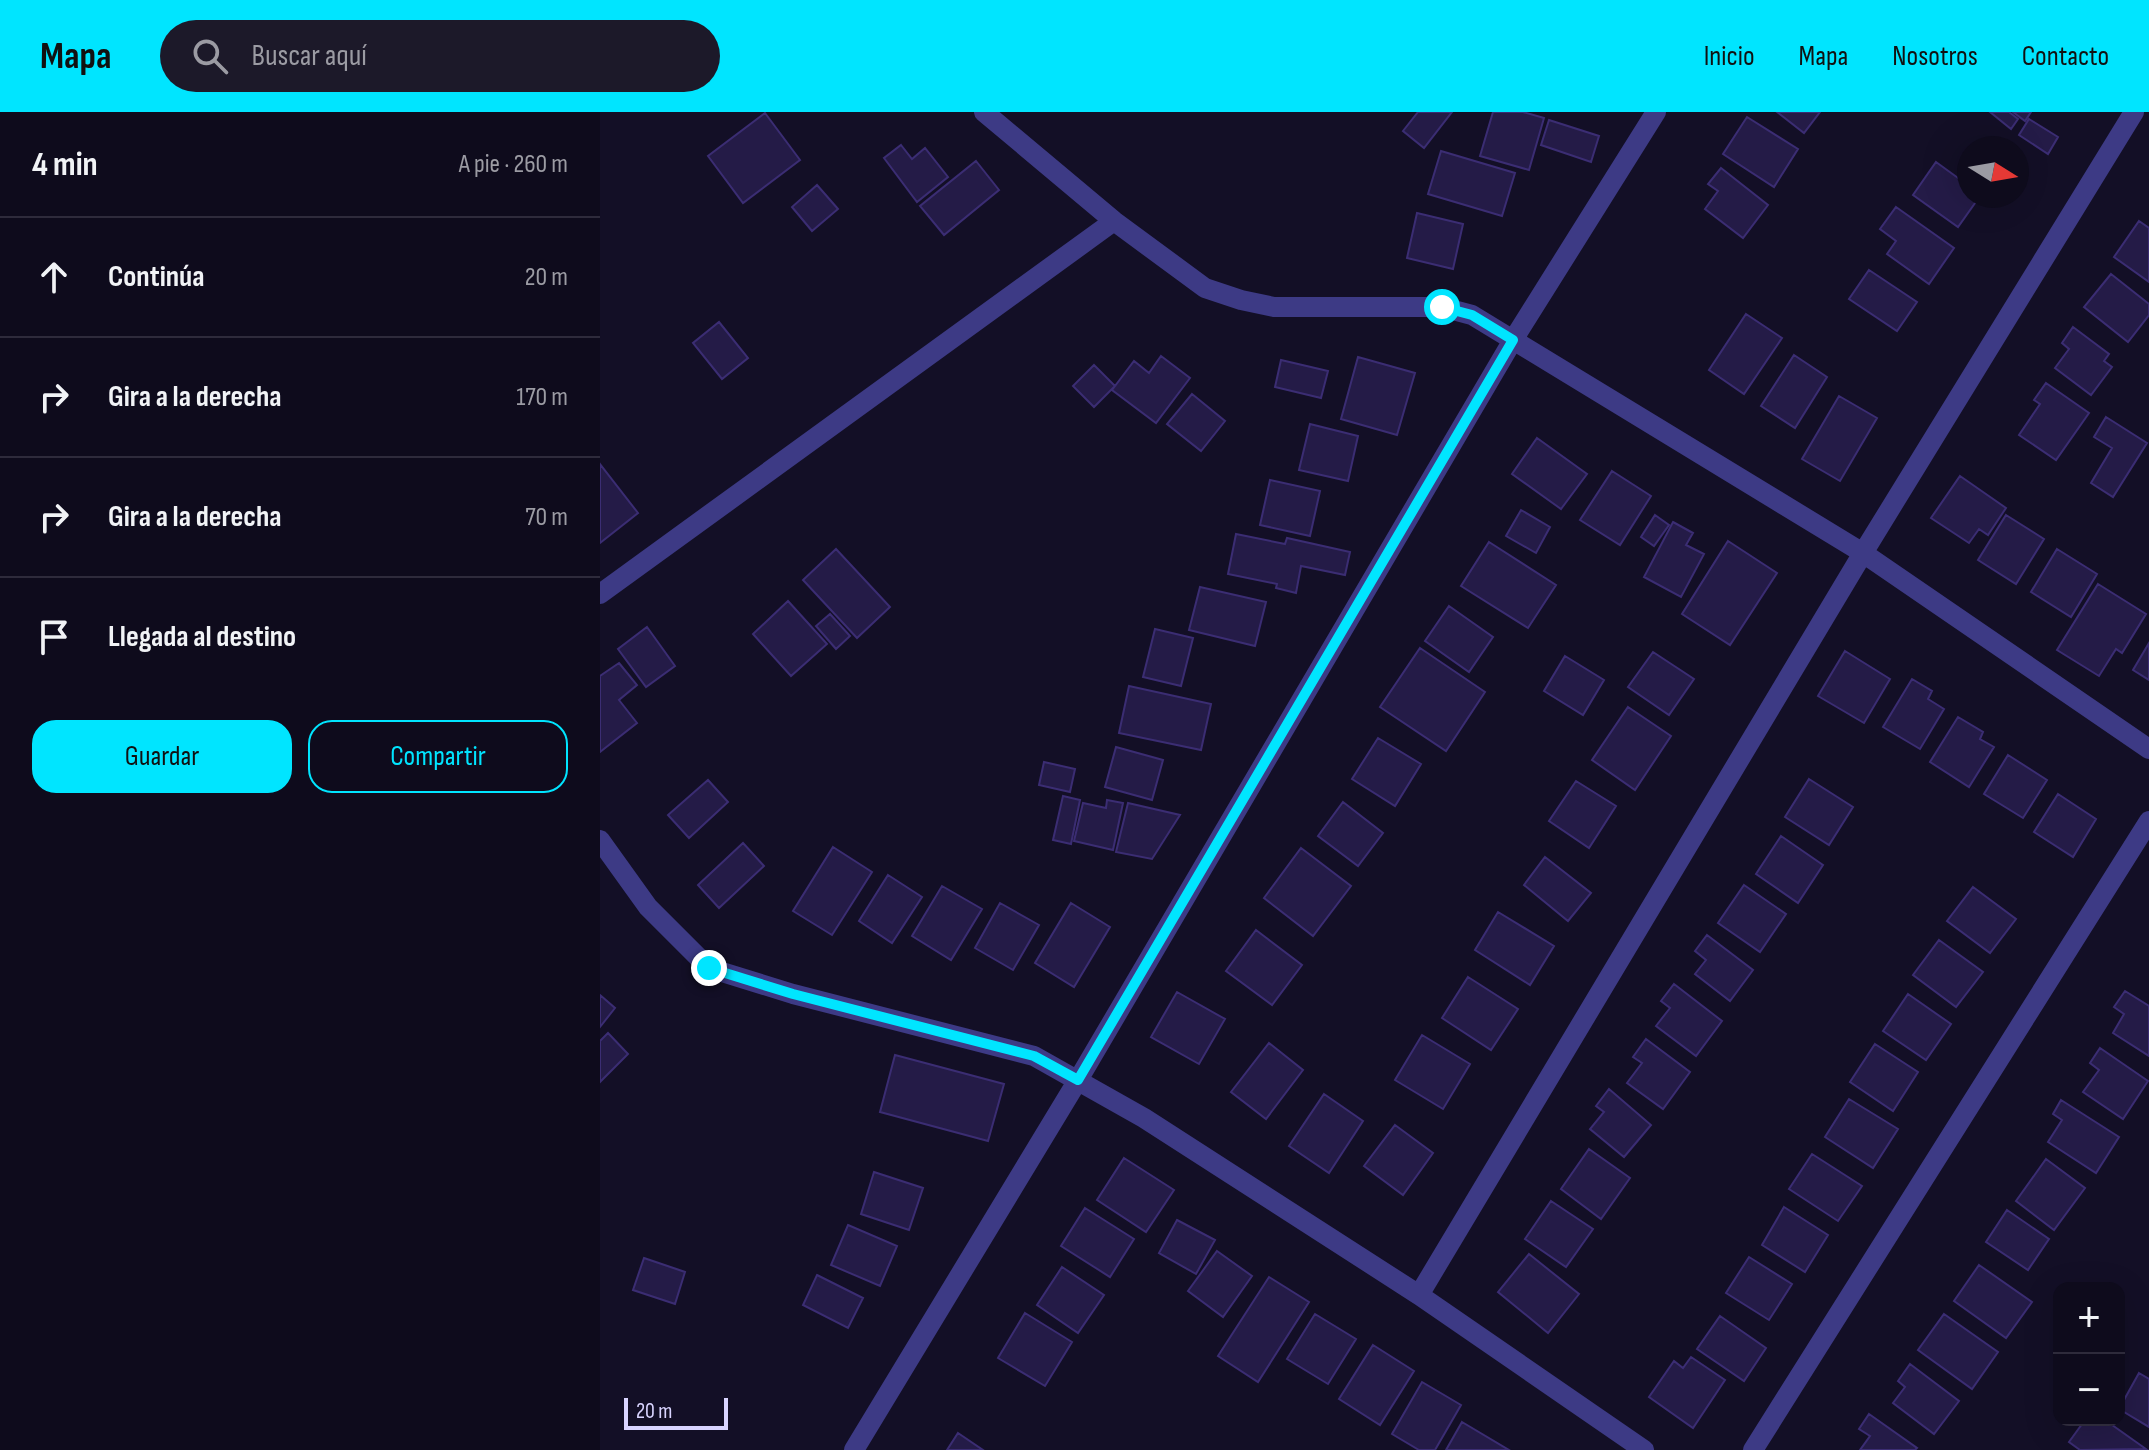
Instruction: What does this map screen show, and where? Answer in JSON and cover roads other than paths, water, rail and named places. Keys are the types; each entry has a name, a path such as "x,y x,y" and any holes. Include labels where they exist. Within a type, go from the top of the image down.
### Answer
{"street":[{"path":"984,112 1114,221 1205,288 1274,307 1442,307 1472,315 1863,553 2149,749"},
{"path":"854,1450 1078,1080 1513,340 1656,112"},
{"path":"1419,1295 1863,553 2134,112"},
{"path":"600,594 1114,221"},
{"path":"1753,1450 2149,821"},
{"path":"600,840 648,907 709,968 793,994 1034,1056 1144,1118 1419,1295 1644,1450"}]}
